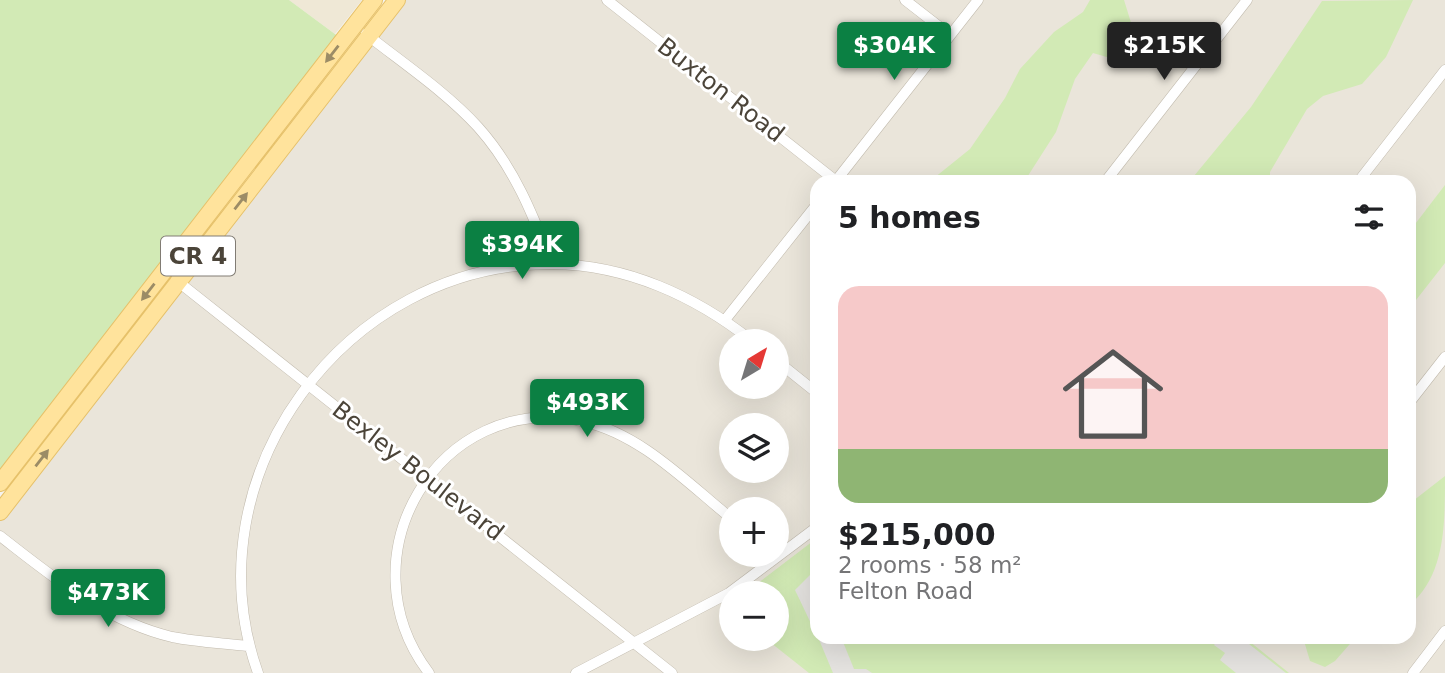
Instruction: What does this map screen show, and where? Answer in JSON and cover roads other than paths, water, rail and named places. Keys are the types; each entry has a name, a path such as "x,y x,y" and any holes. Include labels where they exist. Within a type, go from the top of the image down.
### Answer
{"main road":[{"name":"CR 4","path":"0,483 374,0"},
{"name":"CR 4","path":"0,512 397,0"}],"street":[{"name":"Buxton Road","path":"607,0 827,175"},
{"path":"905,0 950,35"},
{"path":"840,175 978,0"},
{"path":"1110,175 1247,0"},
{"path":"354,25 455,105 495,148 525,197 552,264"},
{"path":"1363,175 1445,70"},
{"path":"725,320 810,213"},
{"path":"258,673 248,646 241,561 247,514 264,458 281,424 308,385 362,330 384,313 423,292 483,273 552,264 614,273 663,287 737,329"},
{"name":"Bexley Boulevard","path":"164,270 672,673"},
{"path":"1416,394 1445,356"},
{"path":"789,371 810,387"},
{"path":"429,673 403,629 394,583 403,524 428,477 458,449 489,431 523,421 580,421 618,432 635,442 719,509"},
{"path":"789,548 810,532"},
{"path":"0,536 71,591 132,624 172,637 248,646"},
{"path":"576,673 729,593 763,567"},
{"path":"1413,673 1445,631"}]}
